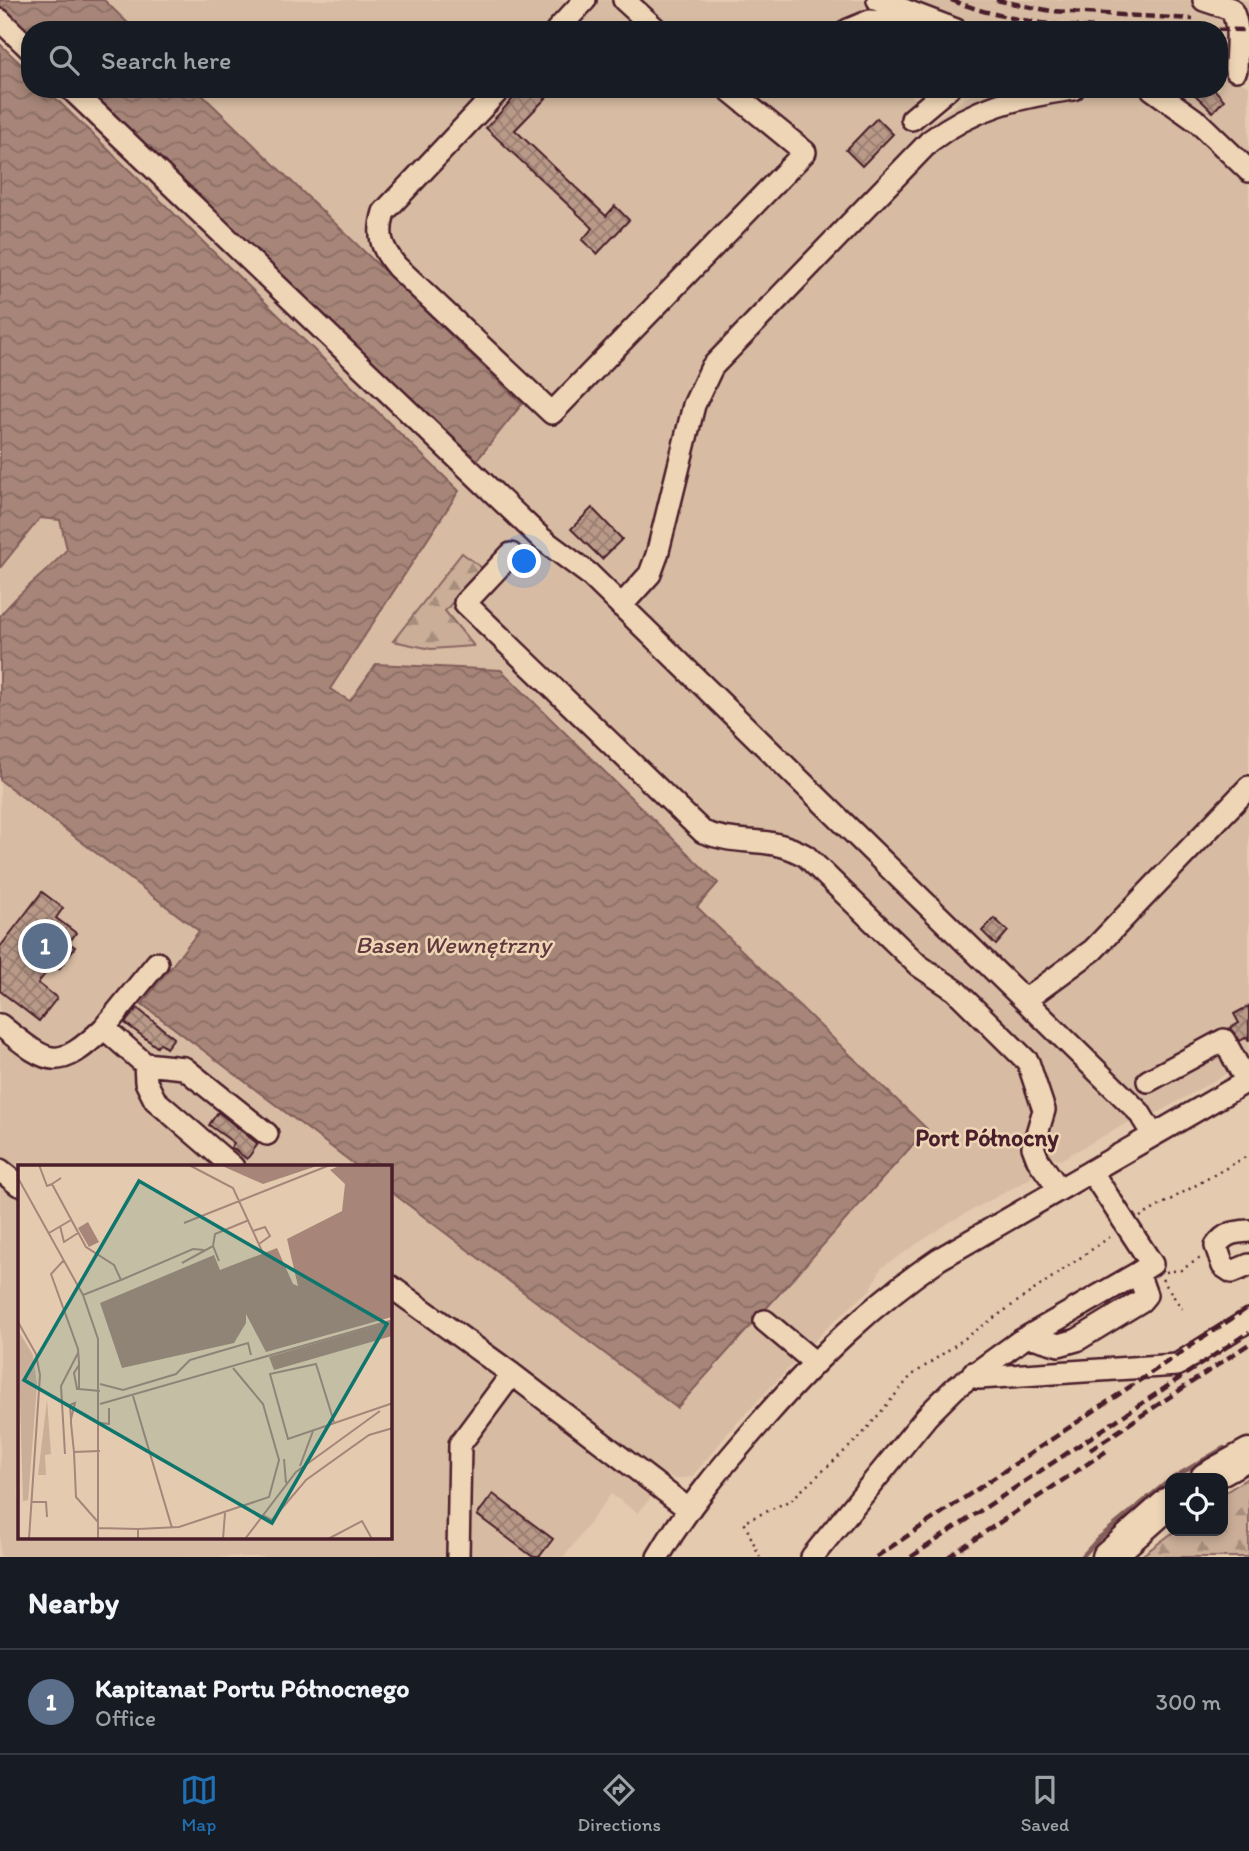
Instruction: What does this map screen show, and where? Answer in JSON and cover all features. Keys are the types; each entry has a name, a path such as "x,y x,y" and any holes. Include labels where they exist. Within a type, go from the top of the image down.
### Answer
{"highway":[{"path":"1215,1473 1249,1454"},
{"path":"1108,1557 1165,1506"}],"street":[{"path":"565,21 585,0"},
{"path":"878,0 932,21"},
{"path":"1204,0 1231,9 1235,16 1238,24 1235,69"},
{"path":"629,3 648,21"},
{"path":"0,20 21,40"},
{"path":"80,98 542,540 589,574 1139,1112 1153,1135"},
{"path":"492,98 384,212 379,227 385,253 552,413 805,152 739,98"},
{"path":"912,119 937,98"},
{"path":"621,606 650,574 694,405 712,368 930,141 959,119 995,105 1029,98"},
{"path":"1167,98 1198,122 1249,171"},
{"path":"511,554 465,603 703,832 723,839 786,845 806,856 918,965 955,990 1028,1062 1044,1110 1033,1147 1038,1160 1059,1189"},
{"path":"1025,1000 1093,950 1249,787"},
{"path":"0,1026 39,1055 55,1059 69,1057 104,1028 157,963"},
{"path":"104,1028 145,1064 184,1068 267,1134"},
{"path":"658,1557 687,1508 814,1362 857,1320 906,1281 1059,1189 1248,1081 1224,1040 1148,1082"},
{"path":"145,1064 146,1082 155,1100 231,1165"},
{"path":"0,1170 18,1184"},
{"path":"812,1557 927,1416 973,1373 1029,1336 1059,1345 1077,1340 1141,1301 1146,1295 1138,1273 1152,1264 1091,1171"},
{"path":"1249,1231 1234,1232 1222,1237 1216,1246 1223,1266 1232,1272 1249,1265"},
{"path":"392,1287 512,1374 687,1508"},
{"path":"973,1373 979,1378 1177,1365 1249,1320"},
{"path":"765,1321 814,1362"},
{"path":"458,1557 460,1444 512,1374"}],"path":[{"path":"760,1557 744,1522 791,1500 860,1437 911,1376 1126,1224 1249,1155"},
{"path":"1182,1310 1158,1274 1181,1270 1205,1256"}],"shaded area":[{"path":"104,0 1249,0 1249,48 1246,42 1228,43 1228,21 126,21"},
{"name":"Port Północny","path":"1228,78 1249,86 1249,1061 1159,1112 1125,1124 1060,1160 1046,1154 1033,1164 1031,1178 950,1222 881,1268 871,1289 828,1327 734,1426 692,1477 675,1479 662,1472 655,1483 656,1491 638,1513 611,1494 564,1557 0,1557 0,780 199,931 143,1004 355,1165 18,1165 18,1540 392,1540 392,1193 677,1408 927,1129 696,907 718,884 330,689 458,490 55,98 96,98 522,404 205,98 914,98 920,104 907,117 919,129 966,98 1228,98"},
{"path":"40,518 60,520 67,549 53,567 9,603 0,616 0,568"}],"green space":[{"path":"462,553 482,568 445,611 474,646 431,649 393,641"},
{"path":"1249,1477 1249,1557 1140,1557 1168,1536 1228,1536 1228,1491"}],"water":[{"path":"0,0 104,0 126,21 21,21 21,29 0,9"},
{"name":"Basen Wewnętrzny","path":"0,44 21,64 21,98 55,98 459,491 330,689 350,701 376,664 501,670 718,883 697,907 927,1129 677,1408 392,1193 392,1165 355,1165 142,1004 199,931 0,780 0,616 67,549 60,520 40,518 0,568"},
{"path":"92,98 205,98 522,404 473,465"}],"building":[{"path":"514,98 546,98 515,130 606,216 615,206 629,220 597,254 582,240 593,228 486,128"},
{"path":"1198,98 1222,98 1224,100 1213,112"},
{"path":"877,118 893,134 862,166 846,150"},
{"path":"592,508 622,539 602,559 571,529"},
{"path":"42,892 63,908 56,918 76,933 69,943 75,947 63,964 59,969 53,964 38,983 57,998 39,1021 0,991 0,947"},
{"path":"994,918 1008,931 996,945 982,931"},
{"path":"1249,1006 1249,1041 1247,1037 1240,1041 1230,1028 1239,1023 1234,1014"},
{"path":"137,1008 174,1038 166,1048 160,1043 157,1047 125,1023"},
{"path":"218,1112 258,1144 247,1159 231,1147 234,1143 209,1125"},
{"path":"493,1494 553,1539 539,1557 533,1557 477,1515"}],"waterway":[{"path":"1182,1473 1224,1448"},
{"path":"1082,1557 1099,1538 1165,1484"}],"railway":[{"path":"951,0 986,12 1030,21"},
{"path":"996,0 1051,11 1193,19"},
{"path":"1228,30 1249,30"},
{"path":"876,1557 1249,1307"},
{"path":"911,1557 1249,1332"},
{"path":"1090,1450 1249,1344"},
{"path":"948,1557 1108,1450"}],"place":[{"name":"Kapitanat Portu Północnego","path":"45,946"}],"district":[{"name":"Port Północny","path":"987,1138"}]}
